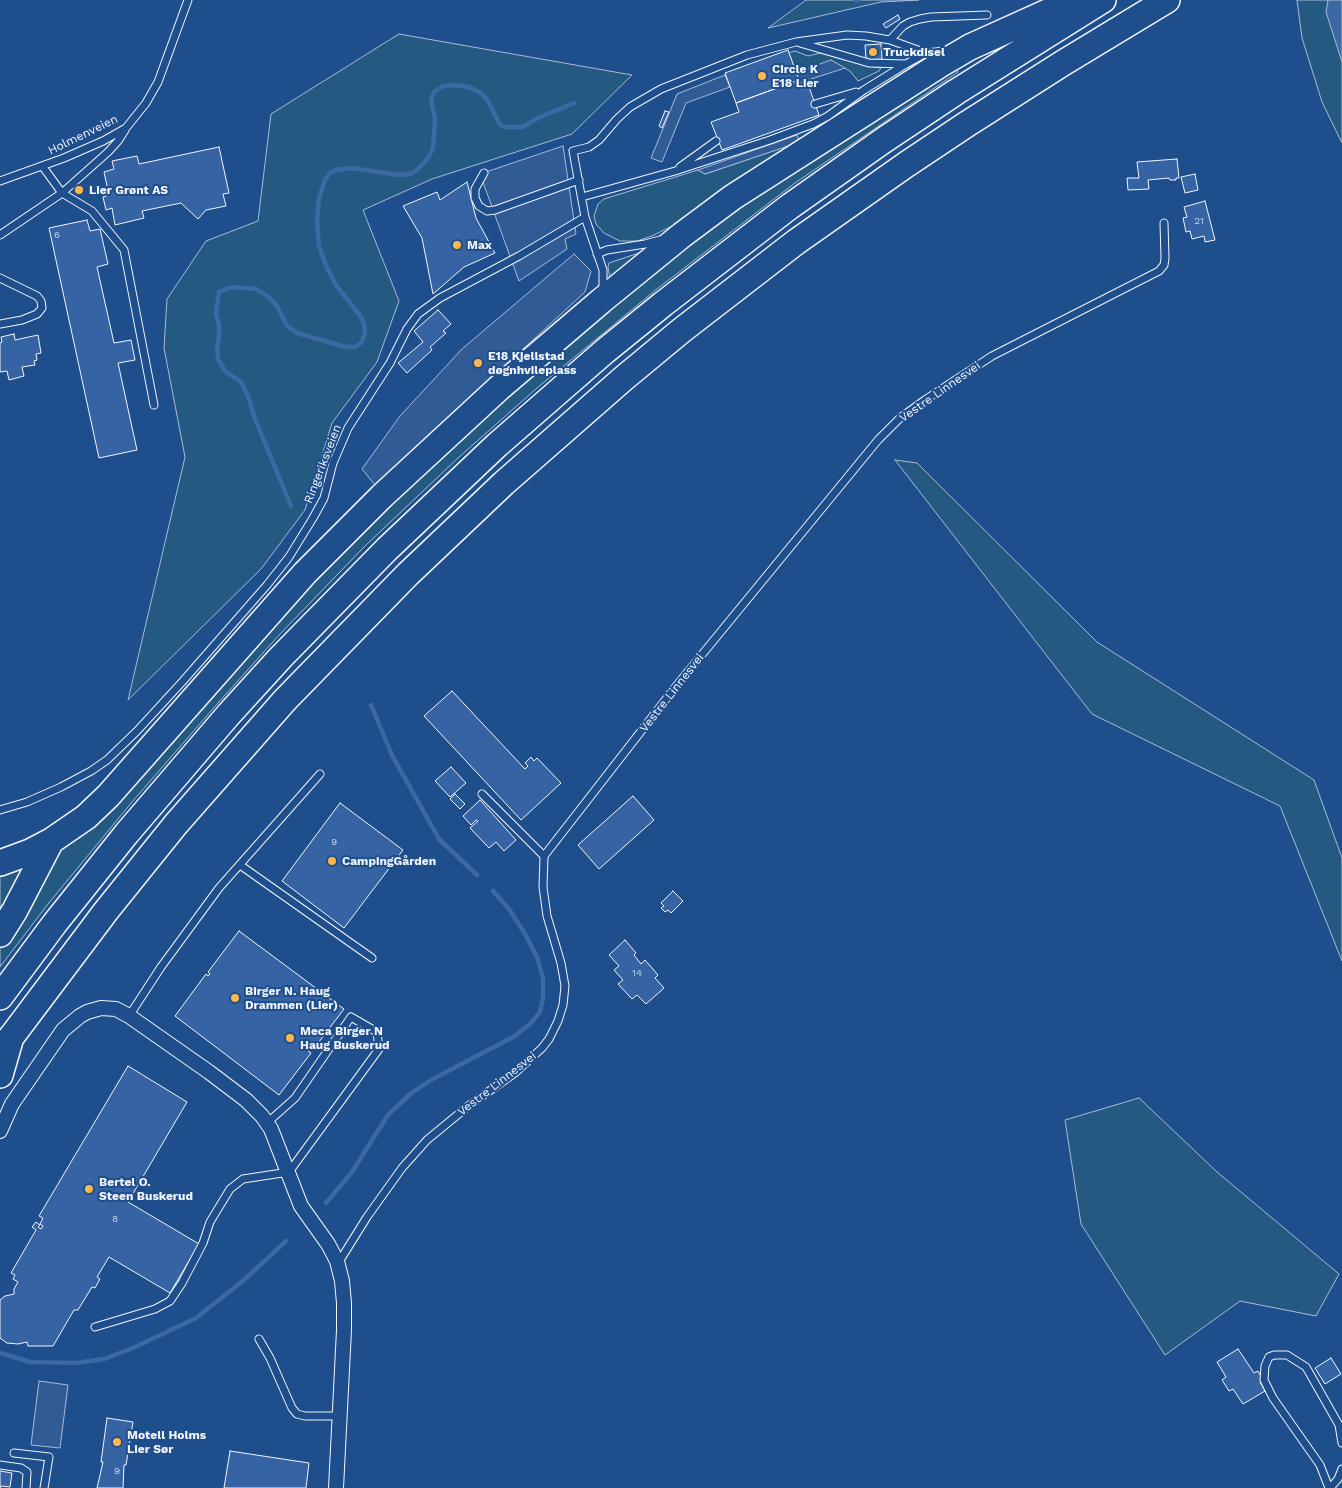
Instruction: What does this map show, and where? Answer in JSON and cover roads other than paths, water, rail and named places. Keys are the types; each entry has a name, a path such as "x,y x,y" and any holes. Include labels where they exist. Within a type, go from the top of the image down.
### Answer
{"highway":[{"path":"0,863 30,852 51,841 86,817 108,796 290,589 362,516 499,388 601,300 733,197 913,80 970,47 1074,0"},
{"path":"0,998 108,856 229,714 353,583 432,505 497,445 634,328 789,207 948,98 1103,0"},
{"path":"0,1075 5,1044 106,911 170,832 285,700 408,574 465,520 564,429 697,319 796,242 967,124 1167,0"},
{"path":"0,934 15,910 51,841"}],"street":[{"path":"0,1131 12,1104 53,1043 68,1025 87,1012 101,1008 116,1009 129,1016 246,1100 266,1123 289,1172 301,1206 328,1244 337,1261 342,1281 344,1303 336,1488"}],"lane":[{"name":"Holmenveien","path":"0,182 43,167 103,141 126,128 146,103 158,82 188,0"},
{"path":"890,40 903,26 920,19 987,15"},
{"path":"601,300 604,280 603,270 585,217 573,151 589,147 599,140 616,119 630,107 661,89 747,55 796,42 847,35 866,36 890,40 926,53"},
{"path":"796,42 869,62 906,64"},
{"path":"582,197 675,171 814,124 864,90 926,53 970,47"},
{"path":"815,104 864,90"},
{"path":"0,235 62,193 108,152 126,128"},
{"path":"675,171 716,141"},
{"path":"43,167 62,193 92,212 124,250 154,405"},
{"path":"484,173 476,189 475,198 479,206 487,211 495,210 579,180"},
{"name":"Ringeriksveien","path":"0,810 27,802 61,787 107,760 137,731 183,681 267,585 289,556 313,518 324,498 333,463 348,428 390,363 413,320 426,307 440,298 519,256 585,217"},
{"name":"Vestre Linnesvei","path":"337,1261 342,1257 402,1168 427,1140 467,1107 527,1063 542,1048 554,1031 563,1005 565,986 561,963 547,916 543,887 544,856 677,685 878,440 900,418 924,400 992,356 1160,271 1164,265 1165,258 1164,223"},
{"path":"598,254 607,250 645,244 682,235"},
{"path":"0,278 36,296 41,301 42,308 37,314 22,320 0,324"},
{"path":"129,1016 134,1006 201,912 240,864 320,774"},
{"path":"482,794 544,856"},
{"path":"240,864 372,958"},
{"path":"95,1327 155,1309 170,1301 182,1284 203,1243 210,1222 230,1189 243,1180 289,1172 379,1049 377,1032 352,1017 295,1098 266,1123"},
{"path":"259,1339 270,1358 292,1408 297,1414 305,1416 340,1416"},
{"path":"1342,1443 1338,1424 1306,1367 1288,1355 1269,1357 1264,1366 1264,1380 1273,1398 1320,1465 1330,1488 1338,1479 1342,1469"},
{"path":"14,1453 49,1457 44,1488"},
{"path":"0,1465 20,1468 27,1472 26,1488"}],"waterway":[{"path":"291,506 255,419 248,396 241,382 225,371 218,359 219,326 216,312 219,292 232,287 256,289 268,296 277,306 287,326 297,333 346,347 355,347 361,343 365,333 364,324 361,317 336,285 326,266 319,246 317,221 319,198 325,180 330,173 336,170 351,168 399,175 410,174 417,170 428,158 433,148 435,119 431,100 434,92 443,86 469,87 481,93 487,99 500,125 505,127 523,127 538,118 574,103"},
{"path":"371,705 392,755 439,839 477,875"},
{"path":"326,1203 352,1172 388,1115 410,1094 431,1080 515,1036 531,1023 540,1012 543,998 543,978 537,957 509,909 493,891"},
{"path":"0,1353 30,1362 76,1363 104,1359 133,1348 196,1318 244,1280 286,1241"}],"place":[{"name":"Truckdisel","path":"873,52"},
{"name":"Circle K E18 Lier","path":"762,76"},
{"name":"Lier Grønt AS","path":"79,190"},
{"name":"Max","path":"457,245"},
{"name":"E18 Kjellstad døgnhvileplass","path":"478,363"},
{"name":"CampingGården","path":"332,861"},
{"name":"Birger N. Haug Drammen (Lier)","path":"235,998"},
{"name":"Meca Birger N Haug Buskerud","path":"290,1038"},
{"name":"Bertel O. Steen Buskerud","path":"89,1189"},
{"name":"Motell Holms Lier Sør","path":"117,1442"}]}
